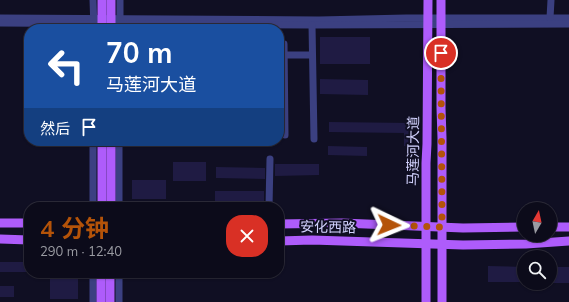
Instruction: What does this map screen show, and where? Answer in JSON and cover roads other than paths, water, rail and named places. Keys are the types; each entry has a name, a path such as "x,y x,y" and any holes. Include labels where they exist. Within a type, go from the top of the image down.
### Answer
{"main road":[{"path":"102,0 107,23"},
{"path":"107,23 111,0"},
{"name":"马莲河大道","path":"426,302 428,0"},
{"name":"马莲河大道","path":"441,0 442,302"},
{"path":"102,146 102,202"},
{"path":"111,146 111,202"},
{"path":"0,223 24,223"},
{"name":"安化西路","path":"284,224 342,223 426,227 517,227"},
{"path":"557,227 569,227"},
{"path":"0,239 24,240"},
{"name":"安化西路","path":"284,241 312,240 442,245 526,244 569,241"},
{"path":"101,278 101,302"},
{"path":"110,278 110,302"}],"street":[{"path":"94,0 107,23"},
{"path":"107,23 120,0"},
{"path":"550,18 551,0"},
{"path":"0,18 124,24"},
{"path":"441,21 569,18"},
{"path":"0,23 319,20 569,24"},
{"path":"284,25 428,21"},
{"path":"312,25 314,139"},
{"path":"284,55 312,55"},
{"path":"284,115 285,135"},
{"path":"93,146 93,202"},
{"path":"119,146 119,202"},
{"path":"269,202 270,159"},
{"path":"93,278 93,302"},
{"path":"119,278 119,302"}]}
